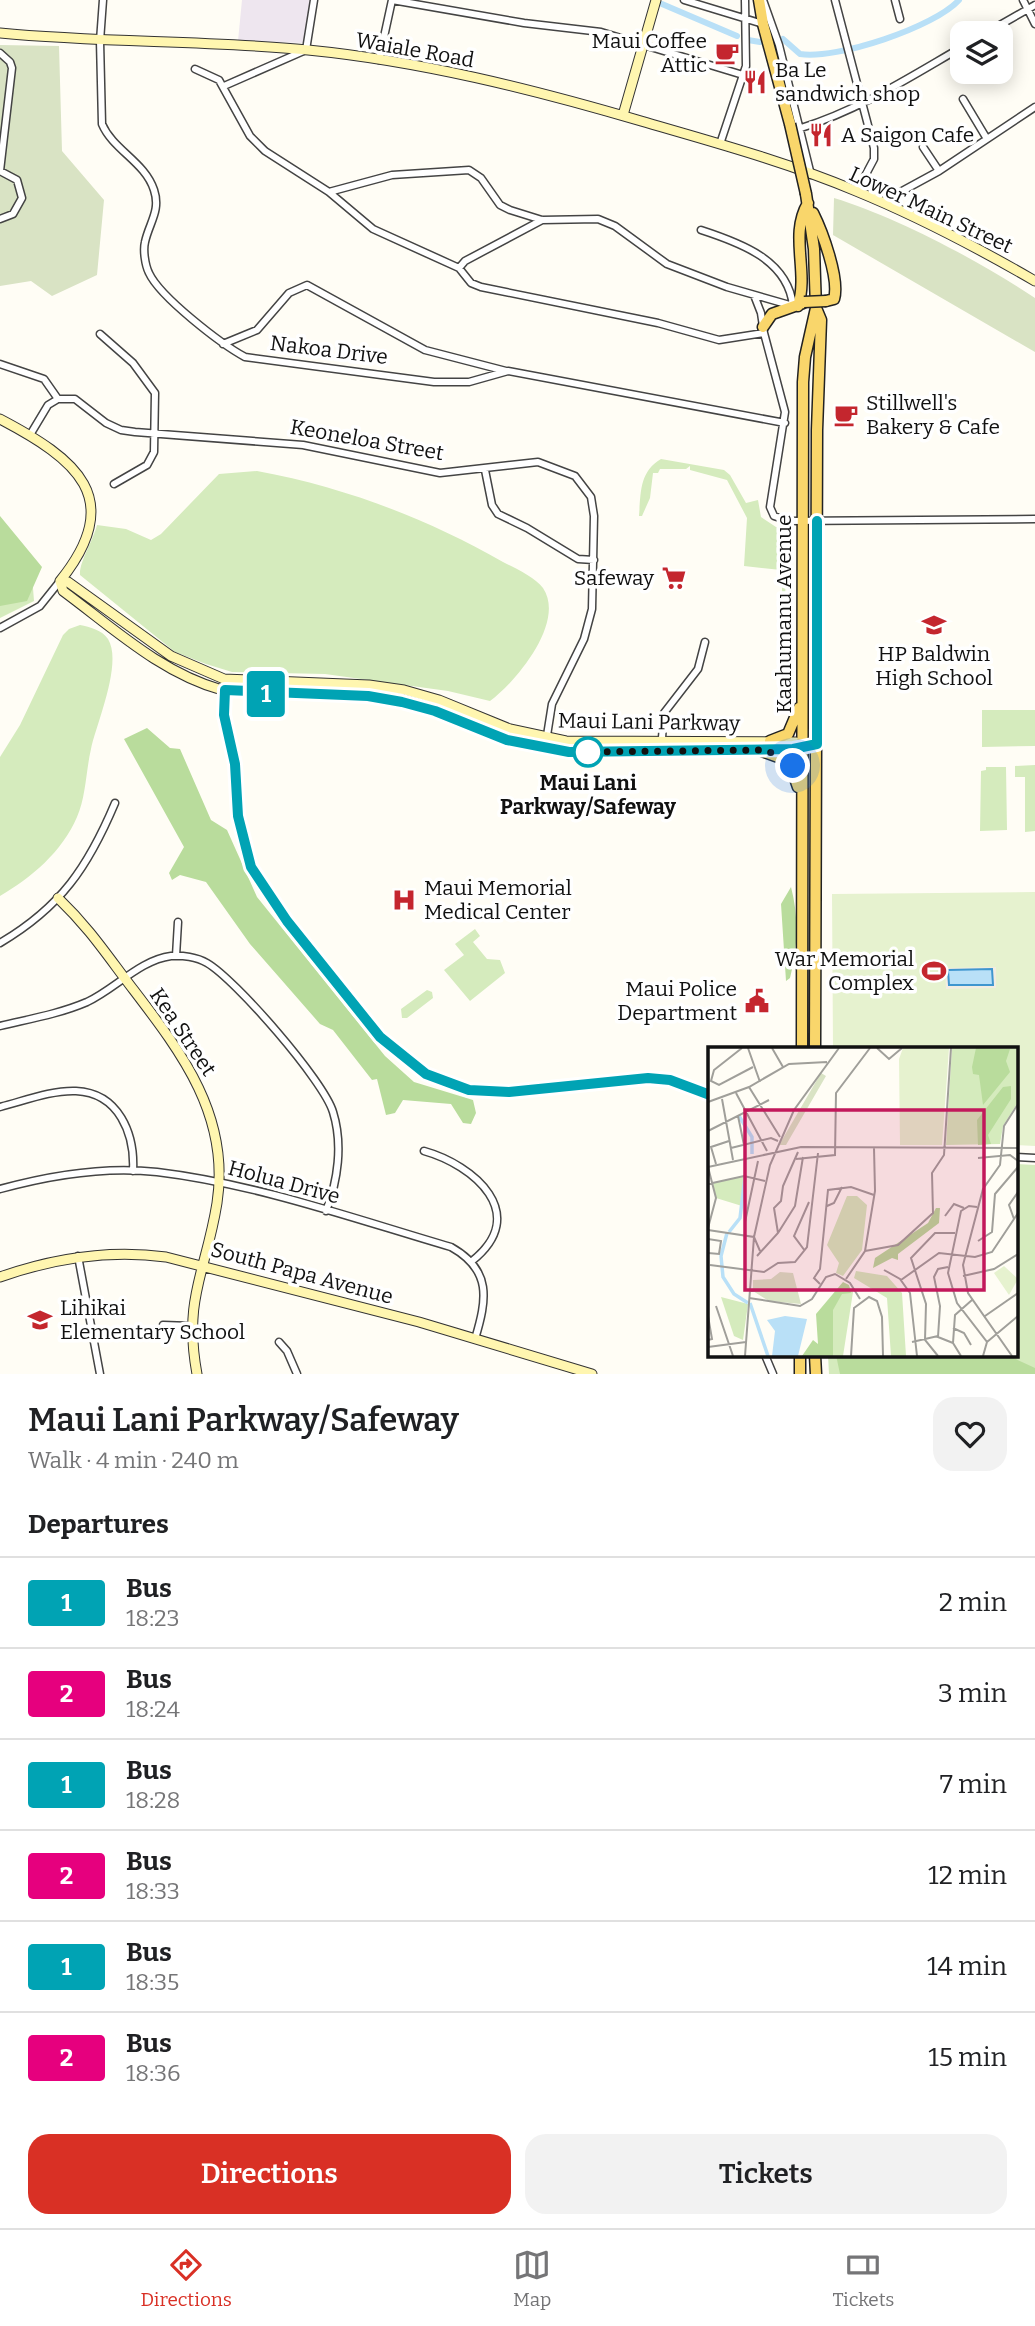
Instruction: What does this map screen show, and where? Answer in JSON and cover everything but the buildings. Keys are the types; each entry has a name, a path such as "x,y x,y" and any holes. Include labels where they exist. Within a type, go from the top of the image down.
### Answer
{"main road":[{"name":"Kaahumanu Avenue","path":"761,0 762,24 796,126 824,303 818,399 815,1047"},
{"path":"763,330 769,316 798,305 824,303 836,293 825,240 807,198"},
{"path":"798,305 801,293 799,218 807,198"},
{"name":"Kaahumanu Avenue","path":"802,1047 803,382 805,357 824,303"},
{"path":"803,382 807,390 818,399 807,404 803,411"},
{"path":"770,741 783,737 792,729 803,688"},
{"path":"760,750 789,761 795,771 803,809"},
{"path":"800,1356 800,1374"},
{"path":"816,1356 816,1374"}],"street":[{"name":"Nakoa Drive","path":"103,0 100,41 102,124 108,136 139,167 155,192 154,222 145,242 149,275 223,344 245,357 434,382 469,382 508,371 785,423"},
{"path":"224,86 306,50 314,0"},
{"path":"379,60 392,0 524,23 601,32 743,75"},
{"path":"623,116 656,0"},
{"path":"684,0 762,24"},
{"path":"720,144 743,75 746,0"},
{"path":"761,0 779,45 796,126 810,175"},
{"path":"835,0 864,103 875,156 857,191"},
{"path":"895,0 900,19"},
{"path":"1023,0 1035,24"},
{"path":"1007,21 1035,5"},
{"name":"Waiale Road","path":"0,33 100,41 306,50 379,60 499,83 623,116 720,144 810,175"},
{"path":"0,53 10,62 12,68 0,171 16,180 22,198 13,214 0,219"},
{"path":"796,126 833,118 950,54"},
{"path":"195,69 219,80 224,86 229,102 256,143 329,192 373,229 459,268 471,283 489,289 659,323 697,336 727,340 763,330"},
{"path":"963,99 987,139"},
{"path":"880,203 939,171 1035,107"},
{"path":"923,147 939,171"},
{"path":"329,192 392,174 470,170 481,178 500,205 542,220 598,219 615,226 667,264 754,295 798,305"},
{"name":"Lower Main Street","path":"810,175 857,191 995,258 1035,281"},
{"path":"459,268 465,261 542,220"},
{"path":"701,230 740,246 776,266 798,305"},
{"path":"223,344 257,331 289,293 307,285 425,350 508,371"},
{"path":"754,295 782,393 785,423 770,507 772,513 783,521 1035,519"},
{"path":"100,334 133,363 155,393 154,452 148,465 114,484"},
{"path":"0,364 44,380 58,399 48,405 30,435"},
{"name":"Keoneloa Street","path":"58,399 75,399 84,403 106,423 121,430 303,445 440,472 485,470 538,463 575,476 590,497 594,516 592,609 584,639 552,704 545,748"},
{"path":"0,419 30,435 73,465 86,487 90,501 90,521 84,547 60,581 40,606 0,628"},
{"path":"485,470 492,505 498,514 578,559 594,560"},
{"name":"Maui Lani Parkway","path":"803,746 796,742 770,741 661,745 569,752 507,740 435,711 402,702 368,696 225,690 202,684 165,666 63,591 60,581 68,582 171,656 206,673 227,679 369,685 404,690 439,700 510,729 566,741 661,745 760,750 796,749 817,744"},
{"path":"661,745 664,713 698,669 705,642"},
{"path":"227,679 224,715 235,764 238,816 251,867 287,921 380,1037 409,1063 445,1083 489,1092 648,1078 670,1080 708,1095"},
{"path":"0,943 36,919 58,898 92,855 115,803"},
{"name":"Kea Street","path":"58,898 89,928 181,1056 205,1098 218,1149 219,1182 217,1204 200,1265 191,1326 197,1374"},
{"path":"176,956 178,922"},
{"path":"0,1026 71,1007 159,958 176,956 201,960 218,971 301,1059 326,1095 336,1125 338,1155 334,1185 326,1211"},
{"path":"0,1107 74,1091 104,1100 118,1113 130,1132 133,1171"},
{"path":"424,1151 443,1156 469,1170 481,1181 494,1203 493,1233 484,1249 472,1261 484,1291 485,1304 475,1339"},
{"name":"Holua Drive","path":"0,1189 75,1174 133,1171 219,1182 451,1247 472,1261"},
{"name":"South Papa Avenue","path":"0,1277 78,1256 140,1253 200,1265 475,1339 592,1374"},
{"path":"78,1256 100,1374"},
{"path":"163,1325 191,1326"},
{"path":"279,1342 297,1374"},
{"path":"765,1356 773,1374"}],"shaded area":[{"path":"242,0 310,0 303,43 238,41"},
{"path":"996,967 996,988 946,989 945,968","holes":["949,970 992,970 993,984 949,985"]}],"green space":[{"path":"0,45 59,46 62,151 104,200 97,275 52,296 31,281 0,286"},
{"path":"834,198 884,216 937,241 1035,298 1035,352 833,235"},
{"path":"661,459 724,470 730,475 746,503 758,500 761,517 776,527 787,529 791,542 786,557 785,608 781,570 744,566 747,518 727,480 690,470 690,466 686,469 660,469 658,473 653,473 650,498 642,516 639,516 645,477"},
{"path":"257,471 321,486 384,506 444,531 535,580 543,588 548,602 548,617 535,650 512,680 490,701 448,691 325,674 232,672 175,652 80,575 97,525 126,529 151,540 161,534 219,474"},
{"path":"0,516 42,567 27,601 0,606"},
{"path":"0,538 33,588 34,601 0,618"},
{"path":"80,625 96,629 108,639 112,650 112,663 111,678 91,749 80,809 71,830 54,853 23,881 0,896 0,757 20,725 63,635 69,629"},
{"path":"982,710 1035,710 1035,746 982,747"},
{"path":"147,728 170,748 180,749 211,820 227,830 257,897 385,1056 414,1082 473,1100 476,1113 471,1124 463,1123 451,1104 403,1100 395,1113 386,1115 377,1079 372,1080 333,1030 320,1024 250,944 206,882 180,875 172,880 169,873 184,847 124,739"},
{"path":"1035,765 1035,831 1025,832 1025,777 1015,777 1015,766"},
{"path":"986,767 1006,767 1007,830 980,831 981,771 986,770"},
{"path":"791,887 796,944 790,978 786,981 781,904"},
{"name":"War Memorial Complex","path":"1035,892 1035,1146 1018,1145 1018,1047 833,1047 832,894"},
{"path":"475,929 480,936 473,942 487,959 500,960 505,973 470,1001 444,970 464,955 455,944"},
{"path":"427,990 432,992 433,998 407,1018 402,1018 401,1009"},
{"path":"1018,1164 1035,1165 1035,1374 829,1374 828,1356 1018,1356"},
{"path":"836,1356 1009,1356 1035,1368 1035,1374 840,1374"}],"water":[{"path":"992,969 993,985 949,985 948,970"}],"waterway":[{"path":"783,39 800,54 816,55 860,47 908,31 929,21 959,0"},
{"path":"662,4 737,36"},
{"path":"748,40 760,42"}],"bus line":[{"name":"1","path":"708,1094 670,1080 648,1078 509,1092 469,1090 445,1083 409,1063 380,1037 287,921 251,867 238,816 235,764 224,715 224,695 225,690 242,693 368,696 435,711 524,745 569,752 796,749 817,744 817,521"}],"place":[{"name":"Maui Coffee Attic","path":"727,53"},
{"name":"Ba Le sandwich shop","path":"755,82"},
{"name":"A Saigon Cafe","path":"821,135"},
{"name":"Stillwell's Bakery & Cafe","path":"846,415"},
{"name":"Safeway","path":"674,578"},
{"name":"HP Baldwin High School","path":"934,625"},
{"name":"Maui Lani Parkway/Safeway","path":"588,752"},
{"name":"Maui Memorial Medical Center","path":"404,900"},
{"name":"War Memorial Complex","path":"934,971"},
{"name":"Maui Police Department","path":"757,1001"},
{"name":"Lihikai Elementary School","path":"40,1320"}],"route":[{"path":"588,752 585,752 646,749 760,750 781,755 793,766"}]}
